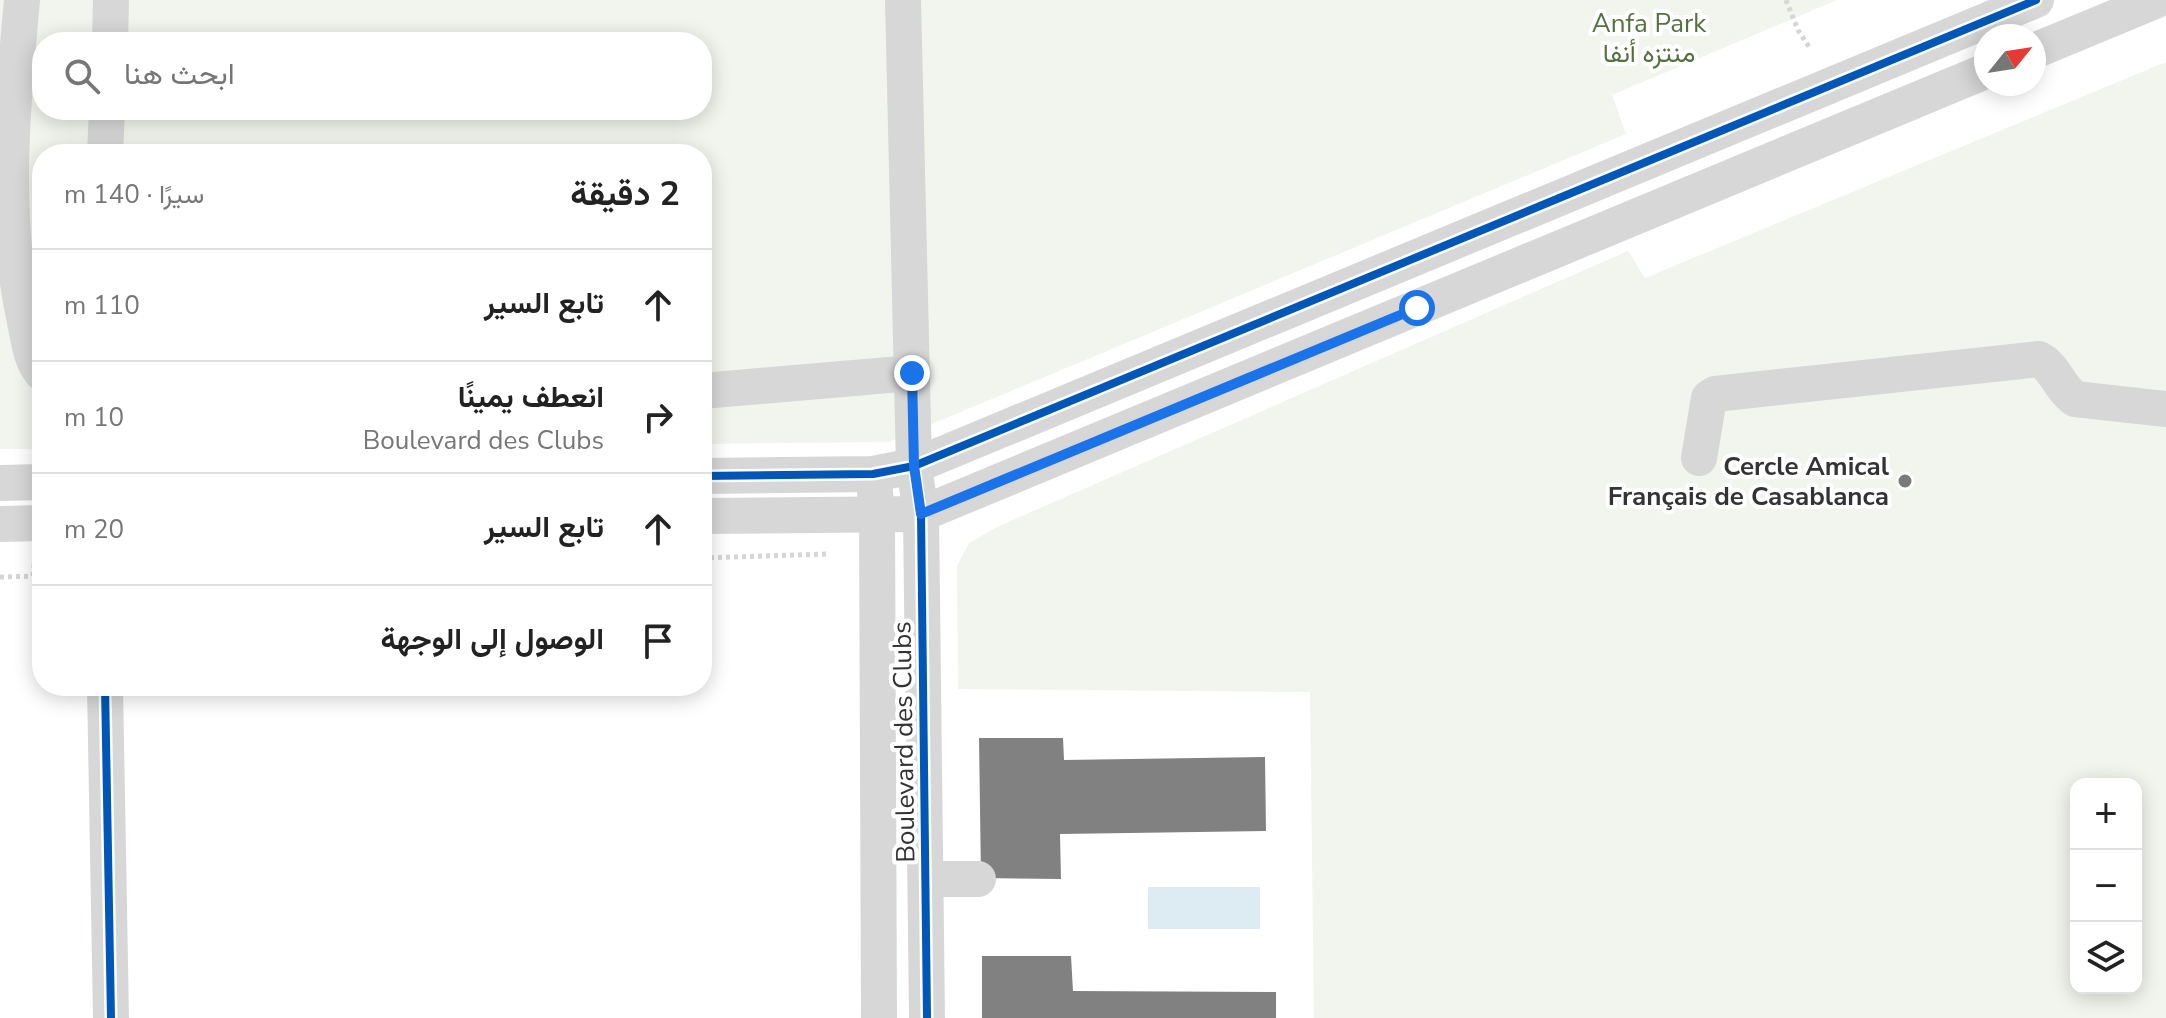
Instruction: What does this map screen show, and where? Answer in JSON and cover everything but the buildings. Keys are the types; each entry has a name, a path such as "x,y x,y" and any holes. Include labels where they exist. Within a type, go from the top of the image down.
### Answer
{"street":[{"path":"22,0 11,118 12,223 19,292 32,354"},
{"path":"110,32 111,0"},
{"name":"Boulevard des Clubs","path":"903,0 914,466 921,514 927,1018"},
{"path":"712,476 873,474 914,466 2036,0"},
{"path":"2046,46 2157,0"},
{"path":"712,516 921,514 1974,76"},
{"path":"105,144 107,120"},
{"path":"1699,458 1709,398 1715,394 2039,359 2045,362 2069,396 2075,399 2166,409"},
{"path":"712,390 912,373"},
{"name":"Boulevard des Clubs","path":"873,474 877,514 879,1018"},
{"path":"0,483 32,482"},
{"path":"0,524 32,523"},
{"path":"105,696 111,1018"},
{"path":"926,879 978,879"}],"path":[{"path":"1786,0 1798,30 1809,47"},
{"path":"712,558 829,554"},
{"path":"0,577 32,576"}],"green space":[{"name":"Anfa Park منتزه أنفا","path":"0,0 1837,0 1612,95 1626,134 889,442 712,444 712,144 32,144 32,449 0,449"},
{"name":"Cercle Amical Français de Casablanca","path":"2166,62 2166,1018 1314,1018 1310,692 958,689 957,566 969,543 999,526 1628,251 1645,278"}],"shaded area":[{"path":"1148,887 1260,887 1260,929 1148,929"}],"cycle path":[{"path":"712,476 873,474 914,466 2036,0"},
{"path":"914,466 921,514 927,1018"},
{"path":"105,696 111,1018"}],"place":[{"name":"Cercle Amical Français de Casablanca","path":"1905,481"}],"route":[{"path":"912,373 914,466 921,514 1417,308"}]}
